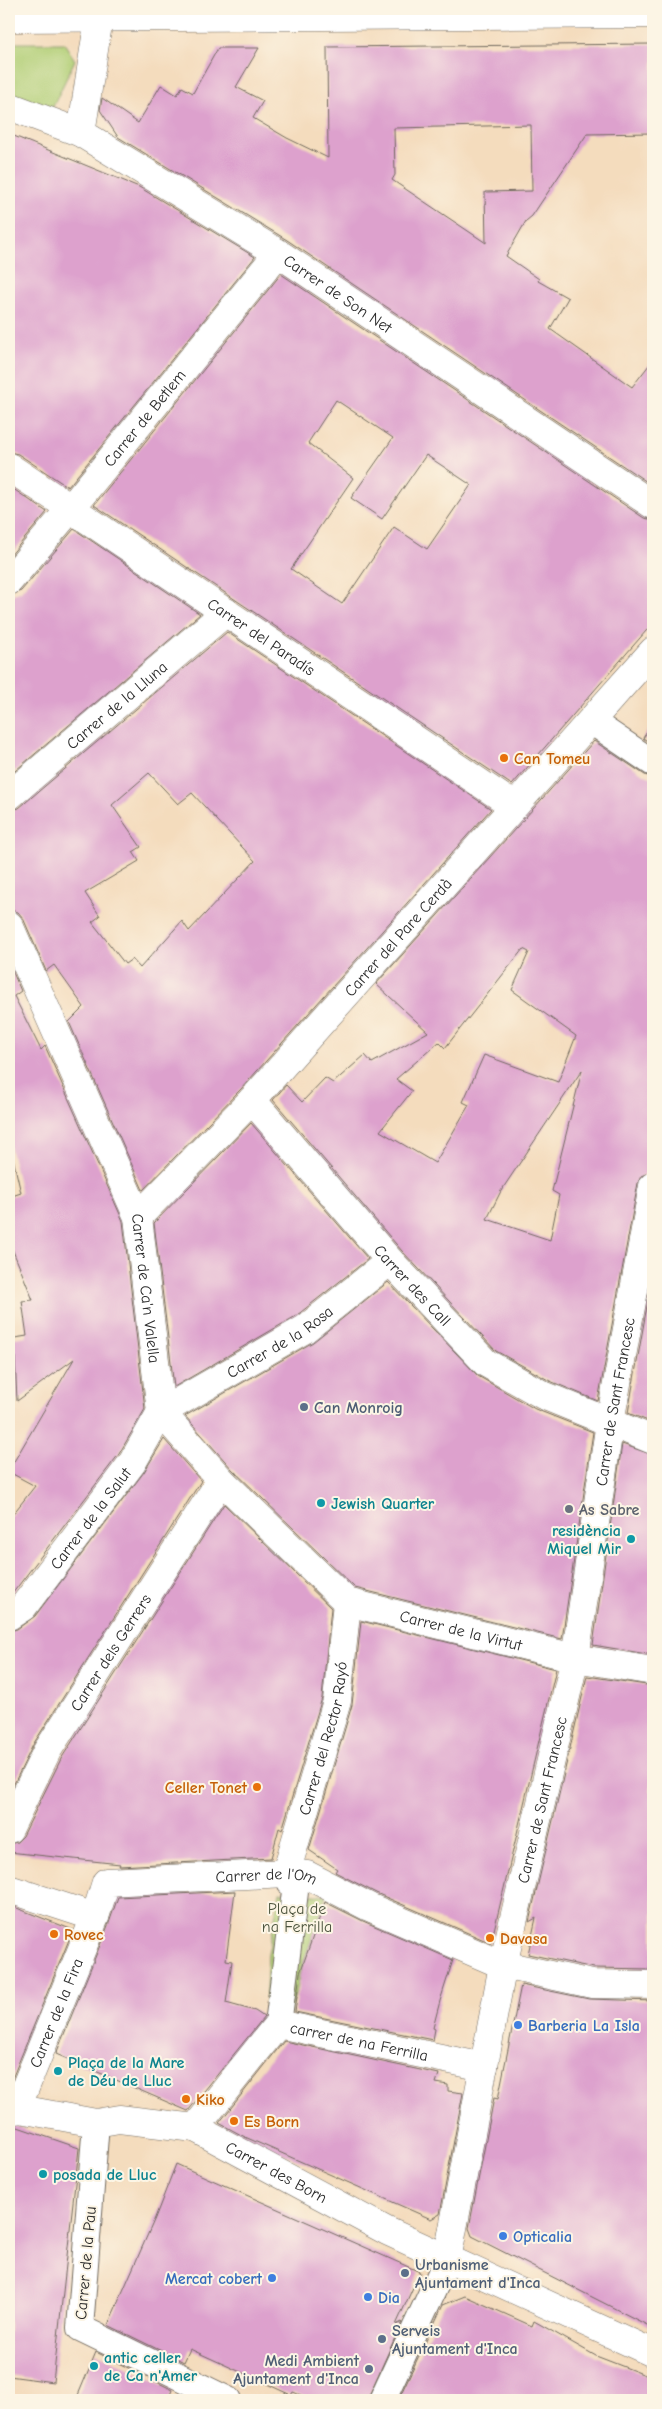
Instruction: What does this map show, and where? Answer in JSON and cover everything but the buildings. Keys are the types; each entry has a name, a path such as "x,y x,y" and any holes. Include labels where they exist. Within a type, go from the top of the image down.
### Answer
{"street":[{"path":"9,18 99,18 270,13 643,12"},
{"path":"81,133 99,18"},
{"name":"Carrer de Son Net","path":"9,106 81,133 278,254 653,505"},
{"name":"Carrer de Betlem","path":"9,581 71,508 278,254"},
{"name":"Carrer del Paradís","path":"9,467 513,805"},
{"name":"Carrer de la Lluna","path":"9,796 226,612"},
{"name":"Carrer del Pare Cerdà","path":"138,1217 252,1100 653,650"},
{"path":"591,721 653,763"},
{"name":"Carrer de Ca'n Valella","path":"9,925 138,1217 161,1412"},
{"name":"Carrer des Call","path":"252,1100 390,1261 486,1363 543,1394 653,1440"},
{"name":"Carrer de Sant Francesc","path":"382,2400 447,2260 503,1965 574,1658 610,1422 653,1186"},
{"name":"Carrer de la Rosa","path":"161,1412 305,1329 390,1261"},
{"path":"161,1412 221,1480 347,1602"},
{"name":"Carrer de la Salut","path":"9,1616 23,1607 132,1463 161,1412"},
{"name":"Carrer dels Gerrers","path":"9,1829 47,1751 221,1480"},
{"name":"Carrer de la Virtut","path":"347,1602 574,1658 653,1670"},
{"name":"Carrer del Rector Rayó","path":"286,1873 337,1701 347,1602"},
{"path":"278,2024 295,1892 286,1873"},
{"name":"Carrer de l'Om","path":"95,1917 106,1882 286,1873 307,1875 369,1907 503,1965 592,1984 653,1985"},
{"path":"9,1889 95,1917"},
{"name":"Carrer de la Fira","path":"12,2108 95,1917"},
{"name":"carrer de na Ferrilla","path":"195,2128 278,2024 484,2067"},
{"path":"12,2108 96,2124"},
{"name":"Carrer des Born","path":"96,2124 119,2119 195,2128 387,2231 653,2353"},
{"name":"Carrer de la Pau","path":"96,2124 80,2328 223,2400"}],"green space":[{"path":"9,43 64,43 75,60 50,113 9,97"},
{"name":"Plaça de na Ferrilla","path":"280,1892 327,1896 300,1972 290,2014 265,2006 268,1953"}],"place":[{"name":"Can Tomeu","path":"504,758"},
{"name":"Can Monroig","path":"304,1407"},
{"name":"Jewish Quarter","path":"321,1503"},
{"name":"As Sabre","path":"569,1509"},
{"name":"residència Miquel Mir","path":"631,1539"},
{"name":"Celler Tonet","path":"257,1787"},
{"name":"Rovec","path":"54,1934"},
{"name":"Davasa","path":"490,1938"},
{"name":"Barberia La Isla","path":"518,2025"},
{"name":"Plaça de la Mare de Déu de Lluc","path":"58,2071"},
{"name":"Kiko","path":"186,2099"},
{"name":"Es Born","path":"234,2121"},
{"name":"posada de Lluc","path":"43,2174"},
{"name":"Opticalia","path":"503,2236"},
{"name":"Urbanisme Ajuntament d'Inca","path":"405,2273"},
{"name":"Mercat cobert","path":"272,2278"},
{"name":"Dia","path":"368,2297"},
{"name":"Serveis Ajuntament d'Inca","path":"382,2339"},
{"name":"antic celler de Ca n'Amer","path":"94,2366"},
{"name":"Medi Ambient Ajuntament d'Inca","path":"369,2369"}]}
